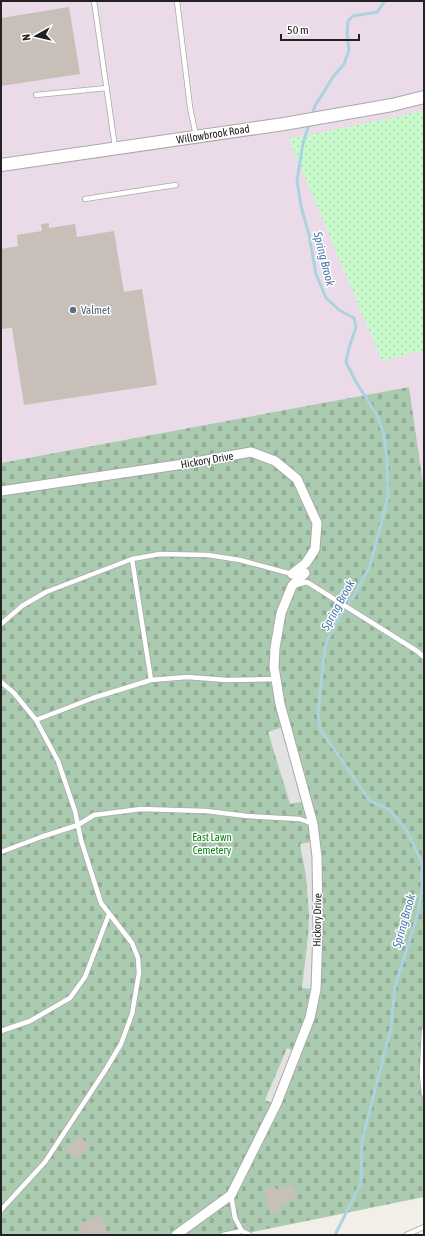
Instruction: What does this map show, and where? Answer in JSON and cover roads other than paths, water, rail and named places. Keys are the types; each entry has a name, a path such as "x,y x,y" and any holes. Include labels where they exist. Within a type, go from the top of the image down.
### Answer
{"street":[{"name":"Willowbrook Road","path":"1,165 284,124 392,105 424,97"},
{"name":"Hickory Drive","path":"1,491 184,464 251,452 275,461 297,479 316,523 315,549 306,563 292,574"},
{"name":"Hickory Drive","path":"176,1235 231,1195 276,1105 310,1018 316,989 318,929 317,857 313,824 286,726 274,667 281,613 292,586 305,573"}],"lane":[{"path":"94,1 116,149"},
{"path":"177,1 190,107 196,137"},
{"path":"36,95 107,88"},
{"path":"85,199 176,184"},
{"path":"1,624 22,606 46,592 132,559 160,554 208,555 240,560 292,574"},
{"path":"132,559 151,680"},
{"path":"292,586 307,582 417,651 424,657"},
{"path":"36,720 93,698 151,680 187,677 227,680 276,679"},
{"path":"1,682 14,693 36,720 58,761 75,811 81,840 101,903 132,943 138,958 138,980 132,1014 121,1044 45,1162 1,1210"},
{"path":"1,852 78,825 94,815 141,809 199,811 300,819 313,824"},
{"path":"1,1031 30,1021 70,998 86,977 109,914"},
{"path":"424,1031 422,1074 424,1094"},
{"path":"231,1195 235,1218 242,1231"},
{"path":"406,1235 424,1227"},
{"path":"223,1235 242,1231 250,1235"}],"waterway":[{"name":"Spring Brook","path":"312,115 315,106 333,77 344,64 349,50 347,35 348,21 353,16 377,12 385,1"},
{"name":"Spring Brook","path":"310,122 303,143 297,181 301,206 309,235 316,274 326,298 339,310 354,318 356,327 346,362 356,382 377,415 384,435 387,461 388,497 370,566 354,596 336,622 325,646 318,713 320,729 370,801 390,810 407,831 422,863 422,890 417,917 395,986 391,1028 362,1141 361,1183 335,1235"}],"place":[{"name":"Valmet","path":"73,310"}],"park label":[{"name":"East Lawn Cemetery","path":"212,843"}]}
